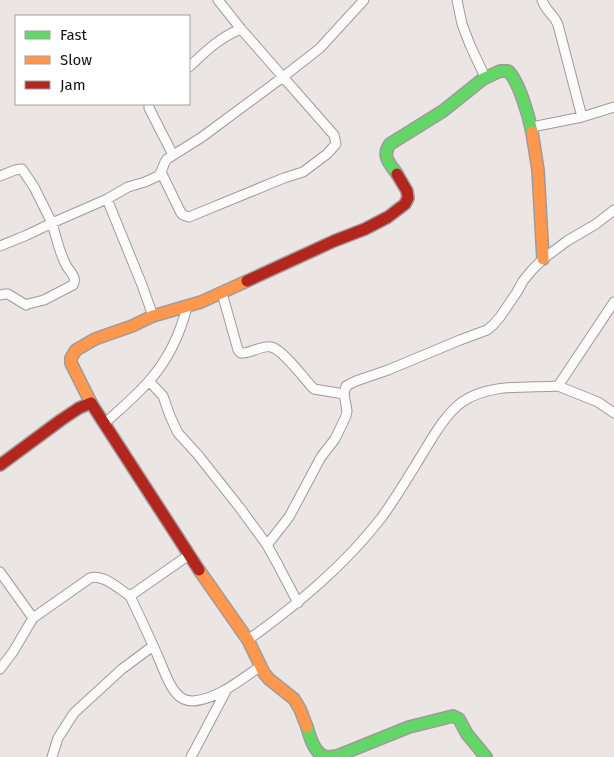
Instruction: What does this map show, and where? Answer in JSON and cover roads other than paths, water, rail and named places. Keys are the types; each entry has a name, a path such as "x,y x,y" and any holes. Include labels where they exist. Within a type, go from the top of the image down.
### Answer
{"street":[{"path":"161,172 177,207 183,216 189,217 303,172 327,154 336,144 334,135 218,0"},
{"path":"0,246 107,199 128,187 158,176 165,162 173,155 202,137 320,48 364,0"},
{"path":"457,0 462,24 485,77"},
{"path":"542,0 544,7 555,19 558,26 582,117"},
{"path":"190,66 222,38 241,29"},
{"path":"486,757 467,734 459,719 453,716 409,727 337,756 328,757 322,755 312,742 300,708 294,699 268,679 264,673 248,640 189,555 104,424 70,363 76,350 95,339 132,326 153,316 187,307 222,294 334,241 366,229 388,217 405,204 408,198 407,191 384,153 389,145 445,109 485,77 503,70 511,73 522,97 532,127 539,188 543,259"},
{"path":"149,105 173,155"},
{"path":"532,127 582,117 614,107"},
{"path":"0,176 22,169 34,187 52,223 65,264 75,281 72,285 44,300 26,305 8,294 0,295"},
{"path":"107,199 153,316"},
{"path":"267,545 289,517 321,457 335,439 347,411 344,394 346,386 487,330 493,326 518,292 523,281 543,259 614,210"},
{"path":"222,294 238,350 244,354 270,346 284,356 314,389 344,394"},
{"path":"558,386 614,302"},
{"path":"104,424 149,381 171,350 182,327 187,307"},
{"path":"149,381 163,396 178,433 198,455 267,545 298,603"},
{"path":"248,640 298,603 347,558 382,517 441,424 462,402 486,392 502,388 558,386 598,402 614,412"},
{"path":"0,465 61,420 79,408 91,403"},
{"path":"130,596 189,555"},
{"path":"0,572 33,618"},
{"path":"0,669 13,652 33,618 94,576 103,578 130,596 167,678 180,698 192,701 210,697 261,666"},
{"path":"52,757 58,738 74,713 122,669 153,646"},
{"path":"196,754 227,688"}]}
